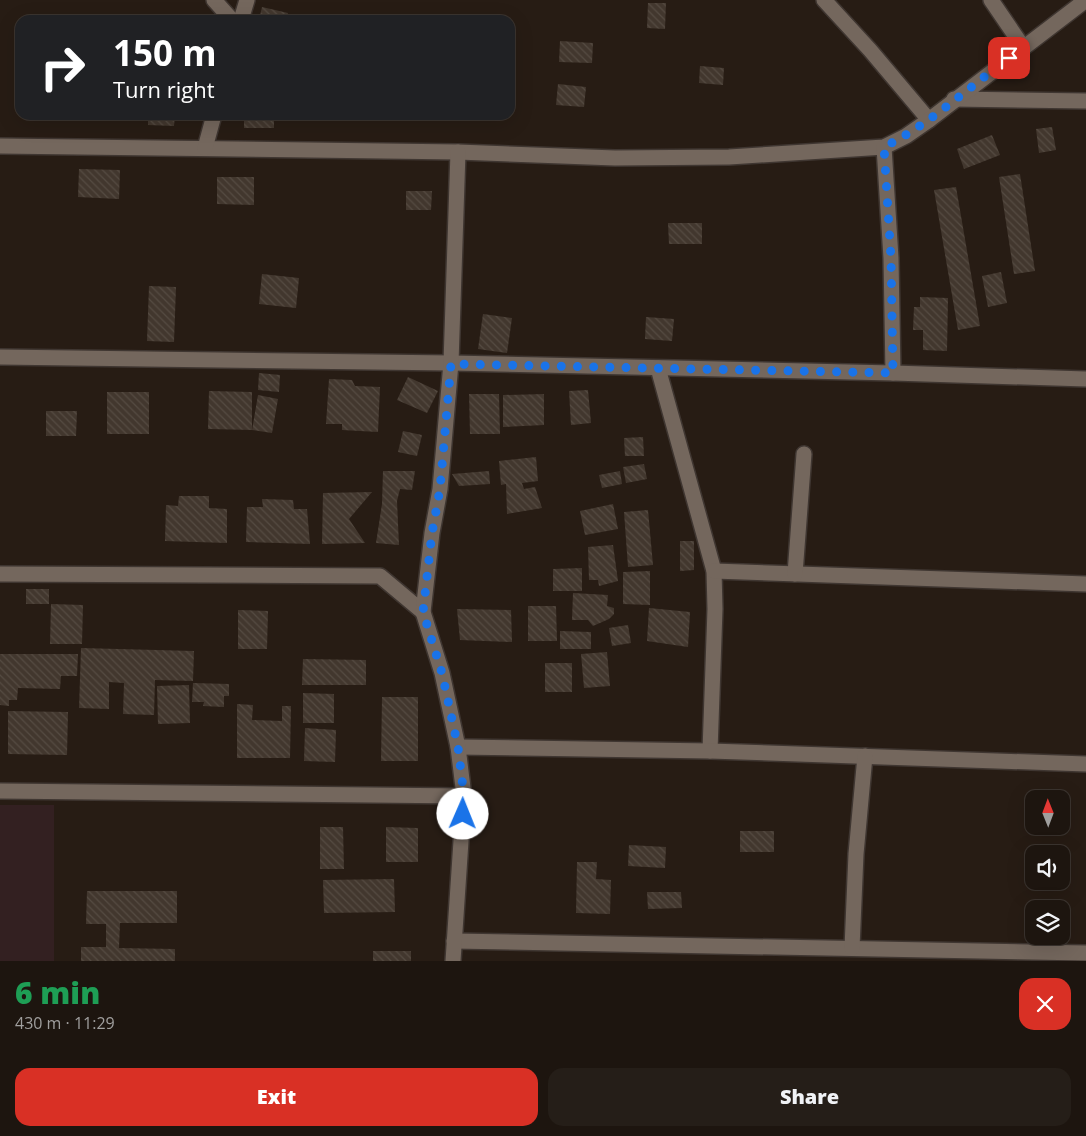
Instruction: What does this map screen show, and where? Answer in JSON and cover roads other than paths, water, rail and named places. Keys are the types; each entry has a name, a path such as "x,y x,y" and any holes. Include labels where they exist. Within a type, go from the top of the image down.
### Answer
{"street":[{"path":"214,0 228,15"},
{"path":"243,15 248,0"},
{"path":"824,0 870,50 929,120"},
{"path":"991,0 1022,47"},
{"path":"0,146 458,152 615,158 720,157 884,147 906,136 929,120 1022,47 1086,0"},
{"path":"954,99 1086,101"},
{"path":"205,148 213,120"},
{"path":"884,147 891,258 893,373"},
{"path":"453,961 464,796 458,747 442,673 423,612 432,533 440,489 451,364 458,152"},
{"path":"0,357 658,368 1086,379"},
{"path":"658,368 714,571 715,609 710,751"},
{"path":"795,574 804,454"},
{"path":"714,571 1086,584"},
{"path":"0,574 380,576 423,612"},
{"path":"458,747 710,751 1086,764"},
{"path":"852,948 856,854 865,756"},
{"path":"0,791 464,796"},
{"path":"454,941 1086,953"}]}
